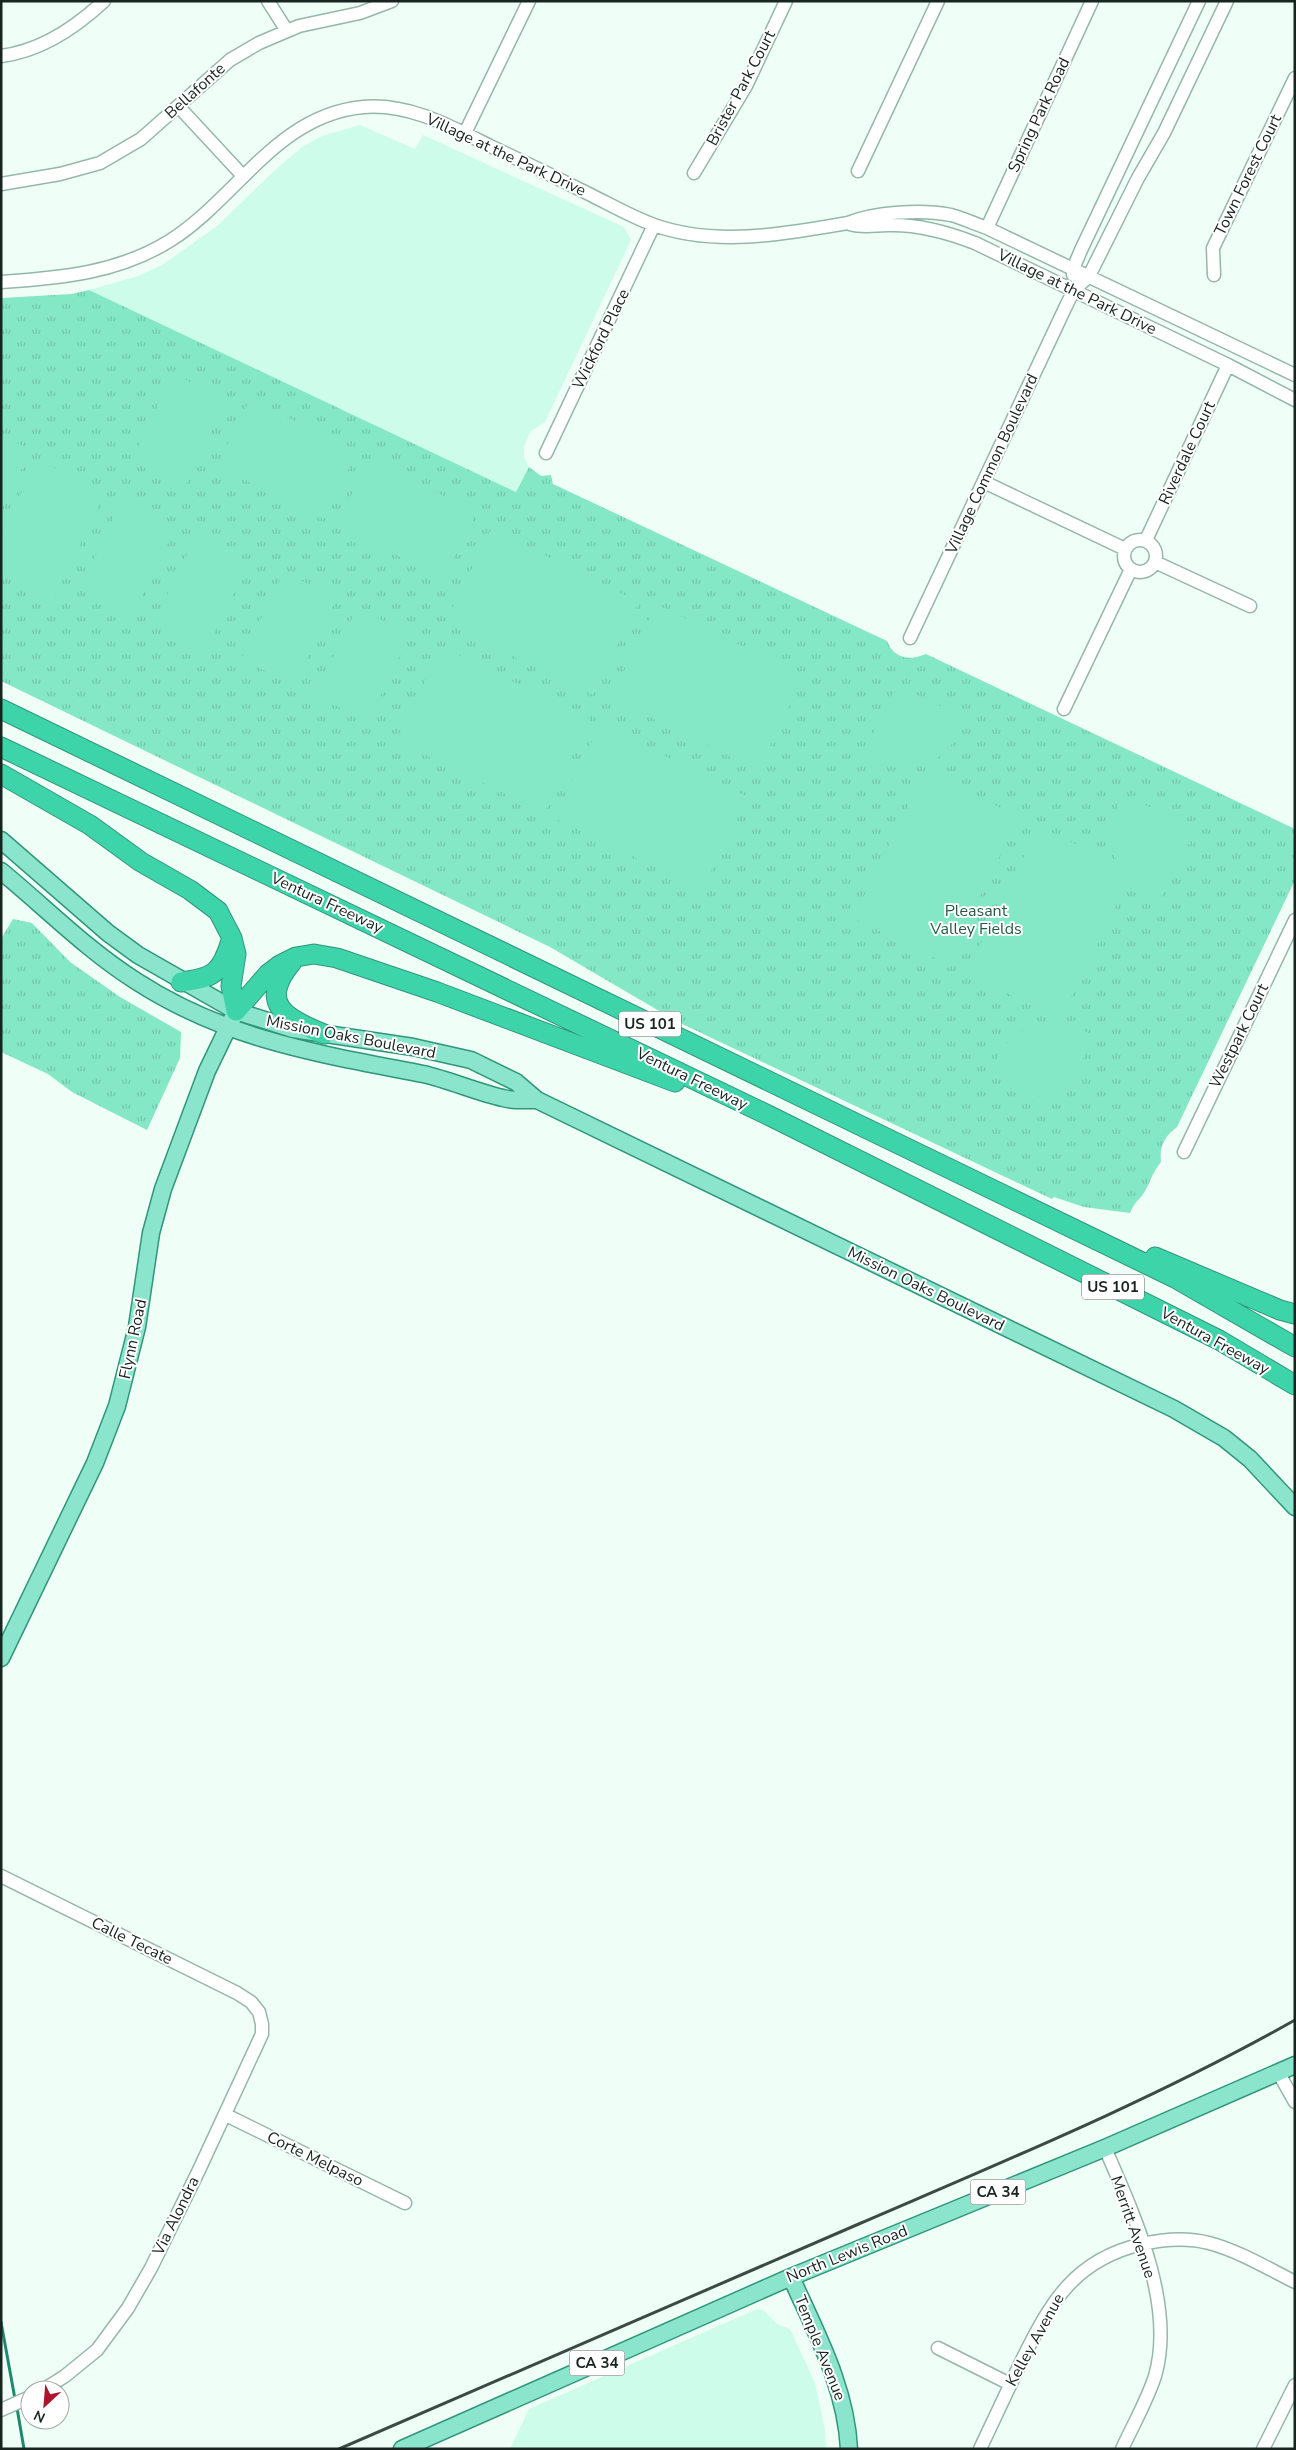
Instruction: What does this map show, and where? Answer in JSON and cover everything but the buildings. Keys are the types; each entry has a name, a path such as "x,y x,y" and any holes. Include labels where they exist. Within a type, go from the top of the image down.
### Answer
{"highway":[{"name":"Ventura Freeway","path":"1,709 1174,1278 1295,1346"},
{"name":"Ventura Freeway","path":"1,747 770,1116 1219,1340 1295,1385"},
{"path":"1,774 90,825 141,862 190,890 218,911 232,938 236,954 231,986 231,1020"},
{"path":"181,982 202,979 218,970 225,961 232,938"},
{"path":"231,1020 268,974 280,965 296,957 314,954 337,958 770,1116"},
{"path":"296,957 283,972 276,1000 286,1017 324,1034"},
{"path":"1056,1221 1188,1269 1280,1310 1295,1314"}],"main road":[{"name":"Mission Oaks Boulevard","path":"1,840 108,933 181,982 231,1020 270,1023 324,1034 413,1047 471,1060 516,1082 537,1100 1174,1409 1222,1436 1237,1448 1295,1506"},
{"name":"Mission Oaks Boulevard","path":"1,871 75,936 136,981 162,997 231,1020 295,1049 433,1076 504,1099 537,1100"},
{"name":"Flynn Road","path":"1,1658 95,1463 117,1406 135,1337 151,1233 162,1189 174,1153 231,1020"},
{"name":"North Lewis Road","path":"402,2449 791,2277 1105,2148 1295,2065"},
{"name":"Temple Avenue","path":"791,2277 837,2382 845,2410 849,2449"}],"street":[{"path":"1,56 16,54 51,41 104,1"},
{"path":"268,1 287,31"},
{"name":"Bellafonte","path":"1,184 60,174 100,163 141,140 230,60 287,31 360,13 392,1"},
{"path":"465,133 529,1"},
{"name":"Brister Park Court","path":"694,173 746,86 786,1"},
{"path":"858,171 938,1"},
{"name":"Spring Park Road","path":"987,228 1092,1"},
{"name":"Village Common Boulevard","path":"1074,290 1073,269 1199,1"},
{"name":"Village Common Boulevard","path":"910,638 1074,290 1089,276 1138,178 1164,133 1226,1"},
{"name":"Town Forest Court","path":"1214,275 1213,248 1295,78"},
{"path":"179,107 243,176"},
{"name":"Village at the Park Drive","path":"1,282 78,276 124,264 155,249 188,229 273,147 305,125 334,112 363,107 392,108 419,114 452,126 654,225 689,233 750,237 848,223 858,219 888,214 950,215 987,228 1295,375"},
{"name":"Village at the Park Drive","path":"848,223 860,227 888,225 942,231 975,243 1228,365 1295,400"},
{"name":"Wickford Place","path":"546,453 654,225"},
{"name":"Riverdale Court","path":"1146,540 1228,365"},
{"path":"984,482 1125,549"},
{"path":"1136,540 1146,540 1156,552 1155,562 1143,572 1131,569 1124,558 1125,549 1136,540"},
{"path":"1155,562 1250,606"},
{"path":"1064,709 1131,569"},
{"name":"Westpark Court","path":"1184,1152 1295,920"},
{"name":"Calle Tecate","path":"1,1876 238,1993 259,2012"},
{"name":"Via Alondra","path":"59,2380 97,2350 128,2308 151,2268 226,2115 262,2034 259,2012"},
{"path":"1278,2072 1295,2102"},
{"name":"Corte Melpaso","path":"226,2115 405,2204"},
{"name":"Merritt Avenue","path":"1105,2148 1143,2244 1157,2300 1160,2344 1152,2384 1122,2449"},
{"name":"Kelley Avenue","path":"980,2449 1010,2384 1046,2314 1070,2282 1100,2259 1143,2244 1166,2239 1184,2239 1209,2243 1244,2257 1295,2282"},
{"path":"938,2348 1010,2384"},
{"path":"1263,2449 1295,2385"},
{"path":"1,2410 20,2401"}],"shaded area":[{"path":"360,125 415,149 423,135 624,227 631,240 545,422 530,432 524,447 524,457 529,467 516,492 89,290 138,276 162,265 217,226 302,147 322,136"},
{"path":"757,2309 763,2310 777,2324 790,2329 815,2383 825,2430 826,2449 510,2449 529,2409"}],"green space":[{"name":"Pleasant Valley Fields","path":"89,290 516,492 529,467 541,476 551,475 553,484 887,641 898,655 908,658 926,654 1295,829 1295,880 1177,1127 1169,1134 1162,1146 1161,1162 1144,1193 1130,1213 1084,1207 1054,1197 1052,1199 678,1022 550,947 1,681 1,298 72,294"},
{"path":"174,374 227,401 184,488 131,461"},
{"path":"250,399 357,452 324,519 217,466"},
{"path":"1,435 31,450 1,510"},
{"path":"369,459 477,512 444,578 336,526"},
{"path":"38,460 105,493 53,599 1,574 1,534"},
{"path":"122,501 176,527 133,614 80,588"},
{"path":"491,529 639,602 593,695 445,623"},
{"path":"195,537 249,563 206,650 153,624"},
{"path":"284,572 337,598 294,685 241,659"},
{"path":"656,604 804,677 758,770 611,698"},
{"path":"357,608 411,634 368,721 314,695"},
{"path":"442,647 590,719 544,813 396,740"},
{"path":"905,689 965,718 958,735 949,748 937,758 924,765 910,768 879,763 863,755 892,695 897,691"},
{"path":"600,724 748,797 702,890 554,818"},
{"path":"925,771 1019,817 947,964 853,918"},
{"path":"1124,795 1185,824 1190,831 1190,841 1161,897 1149,893 1129,880 1060,1019 966,973 1039,826 1118,865 1113,847 1112,830 1115,813"},
{"path":"13,919 32,923 70,962 120,997 181,1032 180,1058 147,1130 72,1092 48,1074 1,1052 1,939"},
{"path":"1042,1022 1070,1024 1094,1036 1067,1092 1057,1101 1046,1100 992,1072 1004,1046 1010,1040 1024,1029"}],"waterway":[{"path":"1,2322 15,2399"},
{"path":"17,2408 24,2449"}],"railway":[{"path":"339,2449 1080,2128 1189,2076 1295,2020"}]}
